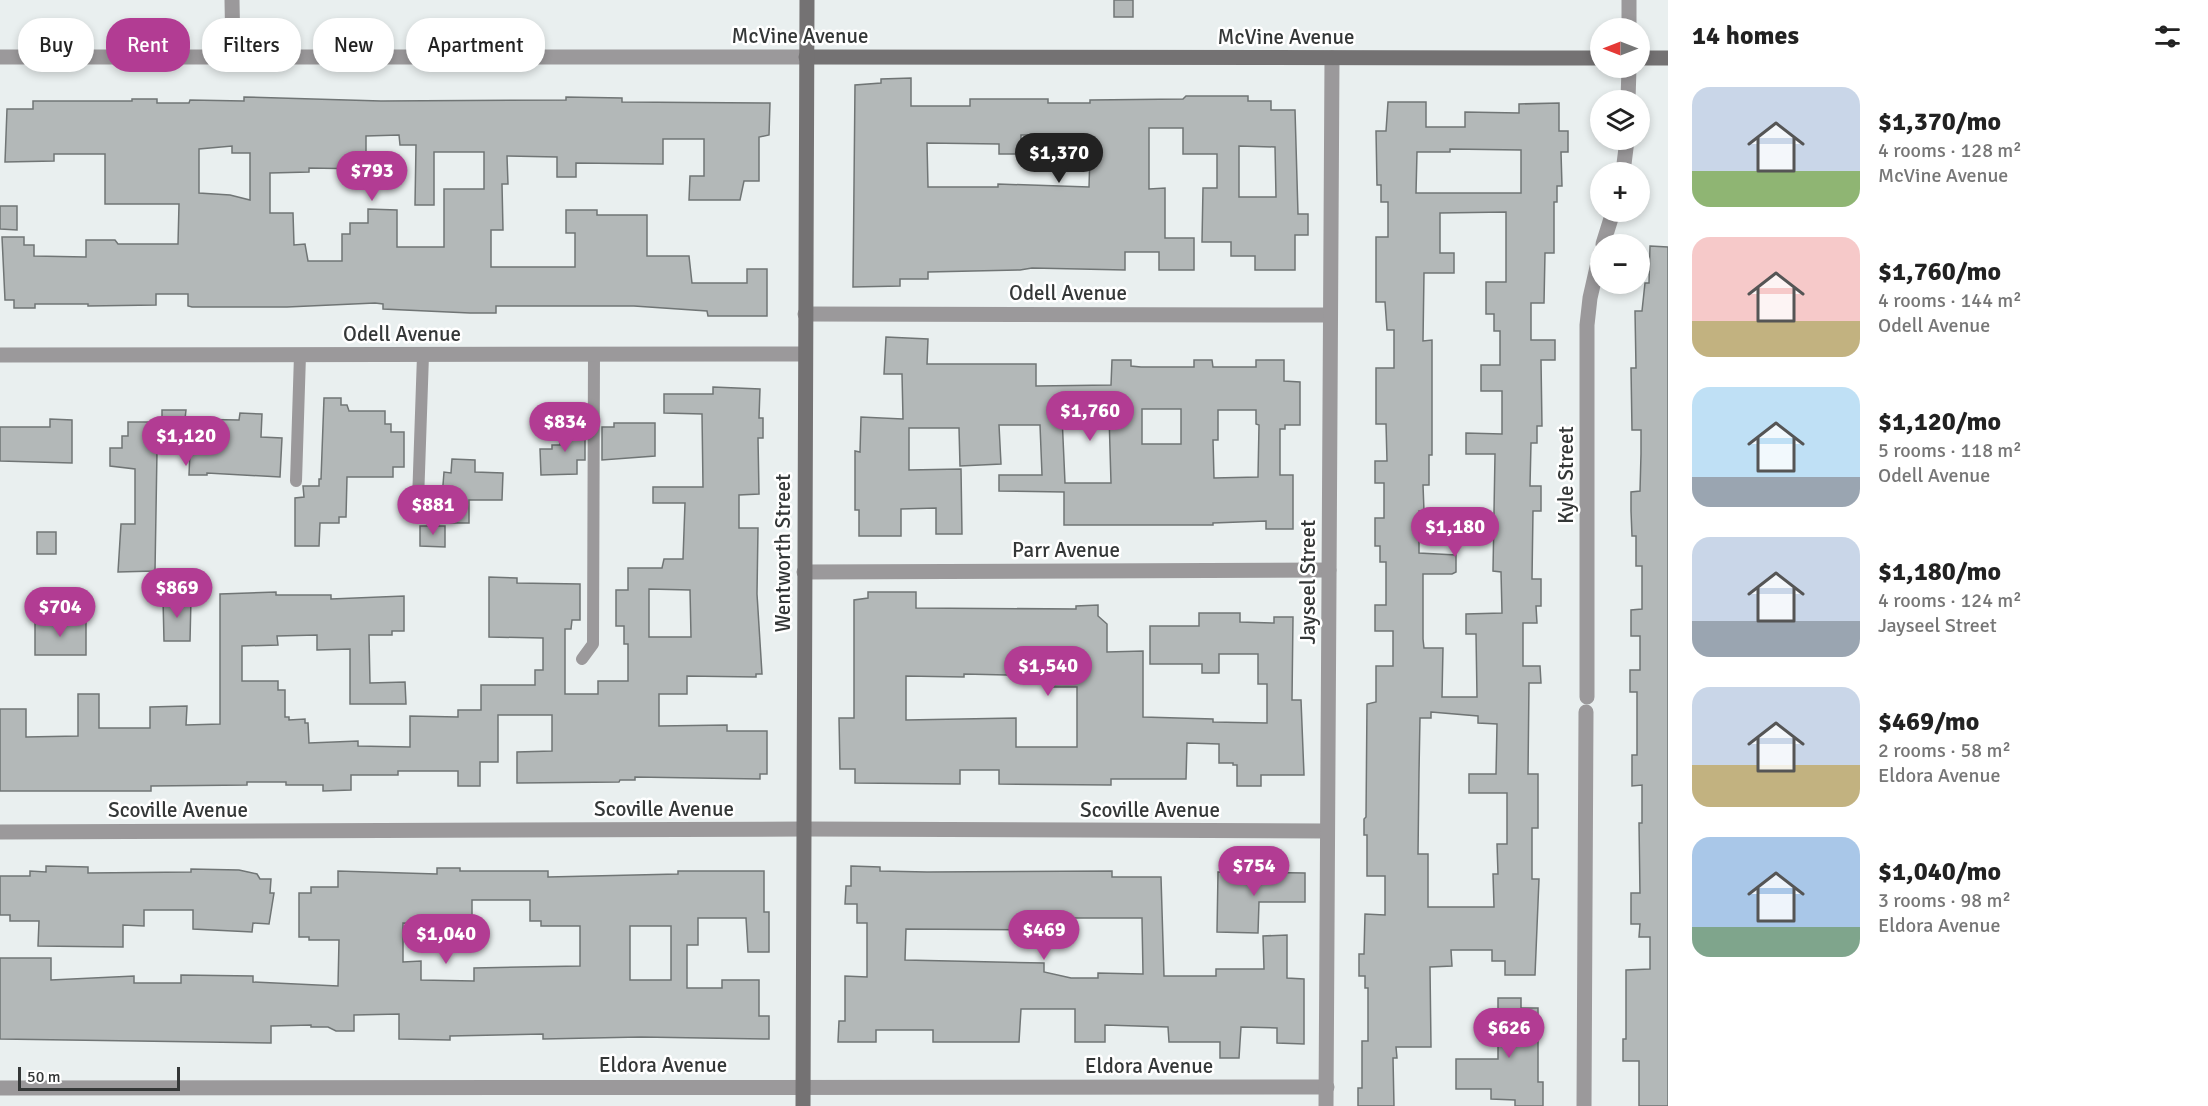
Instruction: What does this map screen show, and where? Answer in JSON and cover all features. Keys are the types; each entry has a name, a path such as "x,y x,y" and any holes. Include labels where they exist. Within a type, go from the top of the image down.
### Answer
{"street":[{"path":"232,0 232,18"},
{"name":"Wentworth Street","path":"803,1106 807,0"},
{"path":"1629,0 1629,18"},
{"name":"McVine Avenue","path":"0,57 202,56"},
{"name":"McVine Avenue","path":"301,56 1590,58"},
{"name":"Jayseel Street","path":"1326,1106 1332,58"},
{"path":"1650,58 1668,58"},
{"name":"Kyle Street","path":"1584,1106 1587,325 1591,294"},
{"name":"Odell Avenue","path":"805,314 1330,315"},
{"name":"Odell Avenue","path":"0,355 805,354"},
{"name":"Parr Avenue","path":"804,572 1329,570"},
{"name":"Scoville Avenue","path":"0,832 805,829 1327,831"},
{"name":"Eldora Avenue","path":"0,1088 803,1085 1326,1087"}],"lane":[{"path":"582,659 593,644 594,354"},
{"path":"296,481 300,355"},
{"path":"418,501 423,355"}],"building":[{"path":"1114,0 1133,0 1133,17 1114,17"},
{"path":"911,78 911,106 970,106 970,99 1048,99 1048,103 1090,103 1090,100 1248,96 1248,101 1271,101 1271,110 1295,110 1298,214 1308,214 1308,235 1295,235 1295,270 1255,270 1255,256 1231,256 1231,242 1202,242 1203,188 1217,188 1217,154 1183,154 1183,128 1149,128 1149,189 1165,188 1165,238 1194,238 1194,270 1159,270 1159,252 1125,252 1125,270 1032,268 928,272 928,279 900,279 900,286 853,287 855,85 881,83 881,79","holes":["1021,135 1055,135 1055,145 1074,145 1075,154 1090,154 1089,187 998,184 998,187 928,187 927,143 999,144 999,154 1021,154","1239,146 1275,147 1276,197 1239,197"]},
{"path":"244,97 381,101 566,100 566,97 622,98 622,102 770,103 769,135 759,137 759,181 744,181 740,200 689,200 690,176 704,176 704,139 663,139 663,164 576,163 576,177 557,177 557,157 507,156 508,184 502,184 503,230 491,230 491,267 575,267 575,233 566,233 566,210 597,210 597,215 647,215 647,256 689,256 692,283 747,283 747,269 767,269 767,316 708,316 707,311 634,306 496,306 496,313 383,309 383,304 375,303 287,307 192,307 188,306 188,294 156,294 156,305 35,304 35,308 14,308 14,300 5,300 2,237 24,237 24,245 34,245 34,256 86,257 86,240 115,240 118,244 178,244 179,204 105,204 105,154 54,154 54,161 5,162 7,109 33,109 33,101 157,99 157,103 189,103 190,100 244,101","holes":["399,135 400,145 416,145 415,205 434,205 434,152 484,152 484,189 444,189 444,247 397,247 397,210 368,209 368,223 350,223 350,234 342,234 342,261 308,261 305,244 294,245 293,213 270,213 270,173 309,172 309,168 366,169 366,136","232,146 232,153 250,153 250,200 230,195 199,193 199,149"]},
{"path":"1388,102 1426,102 1426,127 1465,127 1465,112 1519,113 1519,104 1559,103 1559,131 1568,131 1568,152 1561,152 1562,186 1557,186 1557,202 1554,202 1554,253 1545,253 1544,303 1531,303 1531,340 1555,340 1555,360 1541,360 1542,426 1537,426 1537,443 1531,443 1530,486 1541,486 1541,511 1533,511 1532,579 1541,579 1541,606 1536,606 1537,623 1523,623 1523,666 1540,666 1541,683 1529,683 1528,774 1538,774 1538,828 1532,828 1532,879 1539,879 1535,975 1505,975 1505,961 1492,961 1492,950 1451,950 1452,966 1430,967 1431,1047 1396,1047 1397,1058 1393,1058 1394,1106 1358,1106 1358,1088 1362,1088 1362,1041 1368,1041 1368,988 1365,988 1365,976 1359,976 1359,954 1364,954 1365,914 1385,915 1385,876 1367,876 1367,835 1364,835 1364,819 1366,817 1367,704 1376,702 1376,666 1393,666 1393,631 1375,631 1375,605 1386,605 1386,562 1380,562 1380,546 1375,546 1375,518 1384,518 1384,483 1375,483 1375,461 1387,461 1386,424 1376,424 1376,368 1394,368 1394,330 1387,330 1385,302 1376,302 1376,237 1388,237 1388,202 1381,202 1381,185 1377,185 1376,131 1386,131","holes":["1450,149 1521,150 1521,193 1416,193 1417,152 1450,152","1506,212 1506,282 1486,282 1486,314 1494,314 1494,331 1500,331 1500,365 1481,365 1481,391 1502,391 1502,434 1466,433 1466,454 1495,454 1493,571 1501,572 1502,613 1466,614 1466,634 1476,634 1477,697 1442,697 1443,648 1424,648 1423,639 1423,574 1456,572 1456,555 1419,553 1419,511 1424,511 1423,485 1429,485 1429,455 1432,455 1432,340 1423,341 1424,273 1454,273 1454,253 1440,253 1440,213","1431,712 1478,716 1478,723 1497,724 1496,774 1469,774 1469,793 1507,793 1507,844 1497,844 1498,874 1493,874 1494,907 1428,907 1428,854 1418,854 1419,772 1420,718 1431,718"]},
{"path":"0,206 17,206 17,230 0,229"},
{"path":"1650,246 1668,247 1668,1106 1639,1106 1639,1061 1623,1061 1623,1039 1626,1039 1626,970 1650,969 1650,937 1639,937 1640,924 1631,924 1631,893 1640,893 1639,823 1642,823 1642,785 1632,786 1632,755 1637,755 1637,692 1630,692 1630,670 1640,670 1640,636 1631,636 1631,610 1642,609 1642,566 1636,566 1636,536 1632,536 1631,492 1640,491 1641,430 1632,430 1631,368 1636,368 1635,311 1642,311 1644,294 1650,294"},
{"path":"886,337 928,339 927,364 1036,364 1036,386 1111,385 1112,360 1131,360 1131,366 1141,367 1194,367 1194,360 1212,360 1213,367 1256,367 1256,360 1284,360 1284,381 1300,382 1300,425 1285,425 1285,429 1280,429 1280,475 1293,475 1293,529 1266,529 1266,521 1213,523 1213,525 1064,525 1064,492 999,491 999,475 1042,475 1040,425 999,425 1001,464 960,466 959,428 909,428 909,470 961,469 962,534 936,534 936,508 901,509 901,536 859,536 859,510 855,510 855,451 860,452 861,417 903,419 902,374 884,374","holes":["1142,409 1181,409 1181,444 1142,444","1218,410 1256,410 1256,424 1259,425 1258,477 1214,478 1213,440 1218,440","1109,415 1111,483 1065,483 1062,416"]},
{"path":"713,387 760,389 759,418 763,418 763,438 758,438 759,494 739,495 739,528 758,528 757,594 762,674 756,674 756,677 687,676 687,694 659,694 659,726 727,725 727,731 767,731 767,774 760,774 760,779 635,777 635,780 620,780 619,782 517,783 517,752 552,751 552,715 498,715 498,762 480,762 480,786 458,786 458,771 398,771 398,775 351,775 351,790 323,791 323,785 247,782 247,785 151,786 151,791 0,791 0,709 26,709 26,737 78,736 78,694 99,694 99,728 150,728 150,707 187,706 186,725 220,724 220,594 276,592 276,595 331,595 331,599 404,596 404,631 392,631 392,635 369,635 370,683 405,682 406,704 350,704 350,649 317,650 317,635 277,636 278,645 242,646 242,681 278,681 278,690 285,690 285,717 289,717 289,720 305,719 305,723 308,723 309,743 358,741 358,746 410,747 410,716 458,717 458,710 481,710 481,685 535,685 535,670 543,670 543,638 489,637 489,577 517,578 517,583 580,584 580,620 572,620 571,629 565,629 565,694 598,694 598,681 628,681 628,644 624,644 624,626 616,626 616,590 628,590 628,568 662,568 664,559 683,559 685,503 653,503 653,487 703,487 702,414 664,413 664,394 713,394","holes":["649,589 690,590 691,637 649,637"]},
{"path":"324,398 341,398 341,405 347,405 349,411 385,411 385,424 391,424 391,432 404,432 404,467 393,467 393,477 347,477 346,517 339,517 339,523 320,523 319,546 295,546 295,498 304,497 303,486 319,486 319,479 321,479"},
{"path":"162,410 186,410 185,419 239,420 240,413 262,414 261,437 282,438 280,477 207,473 207,475 189,475 190,451 157,451 155,571 118,572 121,524 135,524 135,469 110,466 110,448 122,448 122,436 128,436 128,422 162,422"},
{"path":"50,419 72,420 72,463 0,461 0,427 50,427"},
{"path":"614,423 655,423 655,456 602,460 602,427 614,427"},
{"path":"560,426 585,427 585,460 577,460 577,474 541,475 540,449 552,449 552,445 560,445"},
{"path":"452,459 475,460 475,472 503,473 502,500 469,500 469,523 440,523 444,472 451,473"},
{"path":"420,526 445,526 445,547 420,546"},
{"path":"37,532 56,532 56,554 37,554"},
{"path":"868,592 916,592 916,608 1076,609 1076,606 1098,605 1098,616 1107,624 1107,652 1143,651 1143,717 1213,719 1213,722 1267,723 1267,684 1258,684 1258,654 1219,654 1219,673 1202,673 1202,664 1150,664 1150,626 1199,626 1199,613 1240,613 1240,622 1274,623 1274,617 1293,617 1292,700 1301,700 1304,775 1261,775 1261,786 1237,786 1237,765 1219,763 1219,744 1187,743 1186,779 1111,779 1111,785 999,784 999,770 960,770 960,784 855,783 855,769 840,769 839,718 854,718 854,600 868,598","holes":["964,674 1051,676 1051,687 1077,687 1077,747 1016,747 1016,718 906,720 906,676 964,677"]},
{"path":"191,598 190,641 164,641 163,599"},
{"path":"35,622 86,622 86,655 35,655"},
{"path":"46,866 88,867 88,873 191,872 191,869 239,870 257,874 260,879 271,879 270,893 274,893 269,924 253,923 252,932 193,929 193,910 144,910 144,926 123,925 123,947 38,946 39,921 10,921 10,915 0,915 0,876 30,876 30,871 46,872"},
{"path":"851,866 880,867 880,871 927,872 1112,871 1112,877 1161,877 1164,976 1216,976 1216,969 1264,969 1263,936 1287,935 1287,978 1304,979 1304,1044 1277,1043 1277,1028 1241,1027 1239,1058 1220,1058 1220,1042 1169,1042 1168,1027 1105,1025 1105,1042 1075,1042 1075,1009 1021,1009 1019,1042 933,1042 933,1030 876,1030 876,1042 838,1042 839,1021 845,1021 845,976 867,977 867,923 857,923 857,904 845,904 846,886 851,886","holes":["1073,918 1142,918 1143,974 1098,973 1098,978 1071,978 1044,972 1044,963 905,960 906,929 1073,930"]},
{"path":"437,868 460,868 460,871 548,871 548,877 678,874 678,871 764,871 764,912 769,912 769,952 748,952 746,918 698,918 698,945 687,945 687,988 722,988 722,980 759,980 759,1016 769,1016 769,1039 641,1037 543,1039 543,1034 450,1036 450,1040 399,1039 399,1014 354,1015 354,1031 336,1031 328,1027 311,1027 311,1025 271,1026 271,1043 0,1039 0,958 51,958 51,980 134,976 134,983 181,983 181,975 253,976 253,982 338,986 339,940 309,940 309,937 299,937 299,893 311,893 311,887 338,887 338,871 437,874","holes":["472,900 530,900 530,921 541,921 541,926 580,926 580,966 474,968 474,981 421,980 421,961 403,962 403,923 472,925","630,926 671,926 671,980 630,980"]},
{"path":"1218,872 1305,873 1305,902 1259,902 1258,933 1217,932"},
{"path":"1498,998 1521,998 1521,1008 1538,1008 1538,1082 1543,1082 1543,1106 1515,1106 1515,1100 1491,1099 1491,1089 1456,1089 1456,1059 1498,1059"}]}
